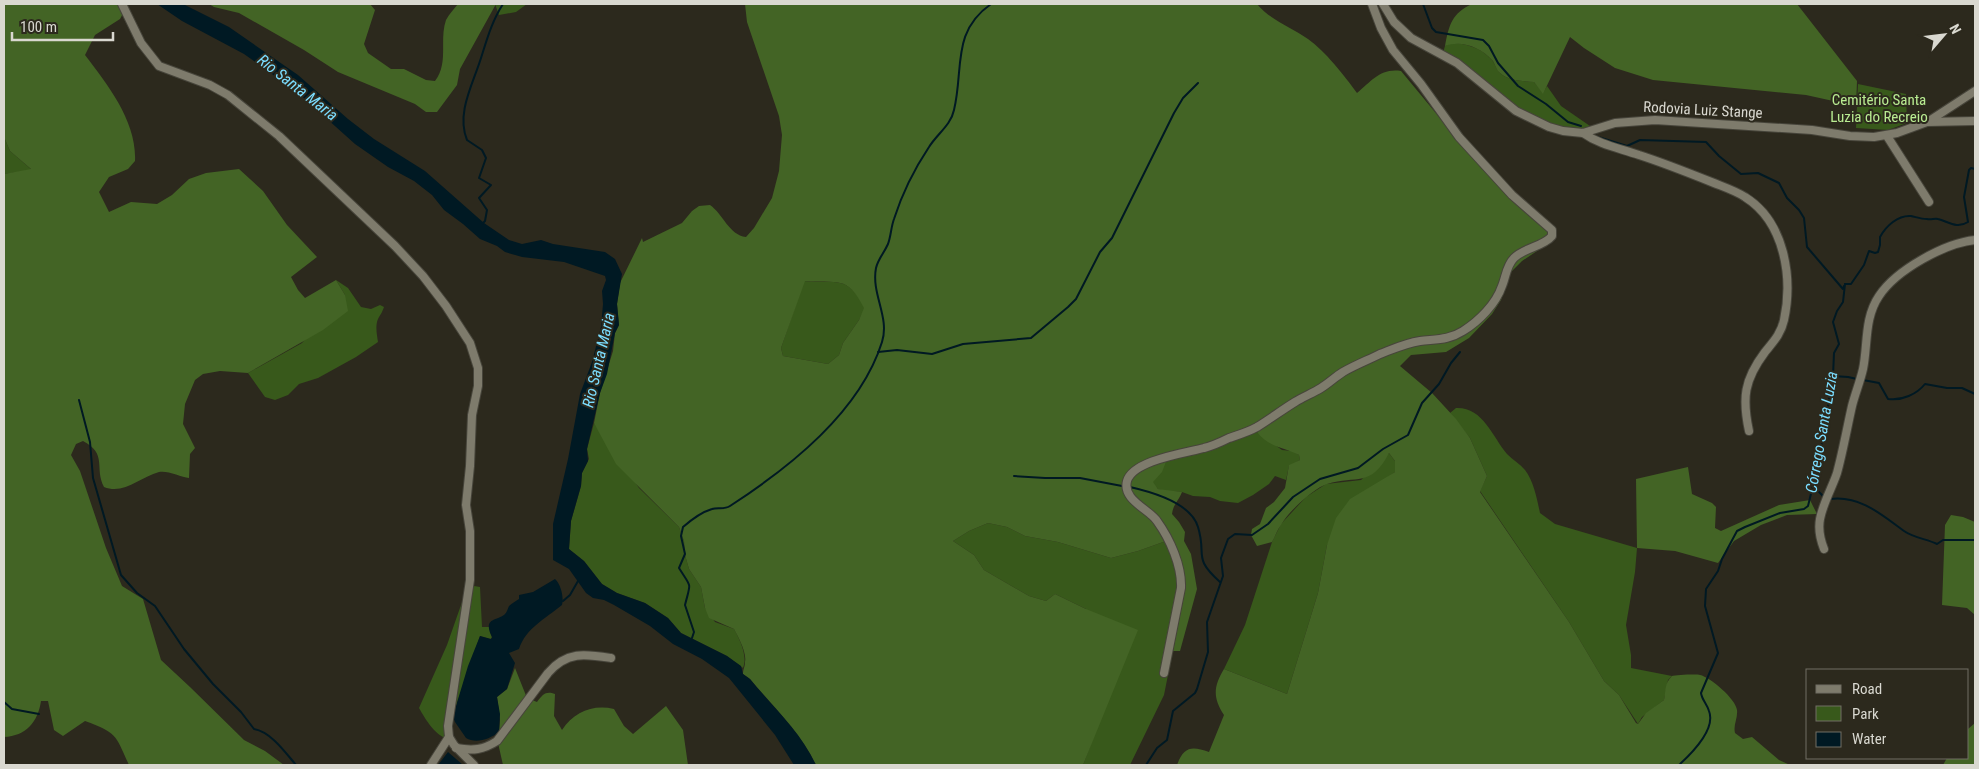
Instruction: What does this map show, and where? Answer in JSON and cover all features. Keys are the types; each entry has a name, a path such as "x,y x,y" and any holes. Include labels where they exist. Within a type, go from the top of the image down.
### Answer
{"street":[{"path":"122,4 141,43 159,66 210,85 228,95 279,136 396,246 423,276 446,306 470,343 478,368 478,386 472,415 466,505 470,531 470,580 448,726 449,737 456,748 474,765"},
{"path":"1164,672 1181,588 1181,576 1173,552 1157,521 1147,510 1134,501 1126,489 1127,480 1132,474 1159,458 1206,448 1254,428 1323,387 1343,372 1381,354 1420,341 1436,341 1454,336 1476,321 1492,304 1500,292 1508,266 1515,257 1527,249 1545,242 1552,236 1552,230 1492,175 1454,131 1421,84 1393,50 1380,28 1372,4"},
{"name":"Rodovia Luiz Stange","path":"1383,4 1401,31 1457,63 1516,111 1549,127 1575,133 1583,133 1615,123 1655,120 1812,130 1850,136 1887,136 1928,122 1975,121"},
{"path":"1928,122 1975,91"},
{"path":"1583,133 1605,145 1638,154 1693,174 1745,197 1758,207 1772,226 1787,269 1788,293 1784,322 1780,333 1755,368 1744,395 1749,431"},
{"path":"1887,136 1929,202"},
{"path":"1824,549 1819,535 1820,521 1837,472 1852,406 1863,371 1869,317 1878,297 1889,283 1910,267 1935,252 1958,243 1975,240"},
{"path":"456,748 476,750 487,747 497,741 552,668 568,657 587,654 611,658"},
{"path":"432,765 449,737"}],"green space":[{"path":"4,4 120,4 126,8 120,19 95,35 85,55 111,91 126,118 134,146 135,161 128,169 109,177 99,192 109,212 131,202 157,204 172,195 189,179 206,173 239,169 263,191 287,225 317,257 291,277 298,290 305,298 336,280 345,295 348,311 323,330 248,373 220,371 203,374 195,380 185,404 183,424 195,448 190,454 189,478 159,472 125,487 111,489 104,487 101,480 98,456 91,446 83,441 76,444 71,455 80,471 106,548 122,586 143,599 161,660 244,740 265,751 284,765 129,765 114,736 103,729 85,721 63,736 54,730 48,701 41,701 34,721 25,731 4,737 4,174 31,169 10,151 4,137"},
{"path":"209,4 370,4 375,10 364,44 368,53 391,69 404,69 426,80 435,81 442,67 443,35 446,20 458,4 496,4 460,69 457,85 437,112 426,112 415,104 338,72 239,13"},
{"path":"495,4 527,4 516,12 499,15"},
{"path":"745,4 1257,4 1274,19 1301,35 1321,50 1357,93 1382,73 1401,71 1473,158 1518,205 1551,232 1546,245 1522,261 1510,273 1501,300 1492,314 1469,338 1446,352 1411,355 1400,366 1432,393 1456,419 1470,438 1487,476 1480,492 1569,622 1604,681 1619,695 1636,723 1638,724 1646,713 1664,700 1666,685 1672,676 1700,675 1722,689 1736,705 1735,733 1743,739 1752,737 1779,760 1790,765 1177,765 1183,754 1189,749 1193,748 1209,752 1224,715 1216,698 1216,687 1224,669 1287,694 1318,593 1327,545 1336,518 1350,499 1395,472 1395,461 1389,453 1376,471 1369,476 1322,486 1309,495 1289,514 1272,542 1257,546 1251,535 1252,529 1260,524 1266,508 1274,502 1285,488 1289,465 1300,460 1299,455 1271,444 1257,432 1169,454 1162,472 1153,482 1158,489 1182,492 1172,514 1185,532 1184,541 1191,554 1197,589 1180,651 1173,651 1184,595 1181,576 1166,541 1111,558 1058,542 1025,536 1007,527 988,523 969,531 953,541 974,555 984,570 1029,596 1046,601 1055,594 1138,630 1083,765 816,765 794,731 750,679 743,674 745,654 734,629 709,618 701,587 689,569 684,541 679,527 616,464 594,423 600,393 613,351 615,333 619,325 617,304 620,283 642,238 643,242 682,223 699,206 710,205 735,232 746,237 754,228 772,198 779,171 782,135 779,116 747,22","holes":["805,281 833,282 846,285 858,297 864,308 859,320 843,343 839,355 828,364 783,356 781,348"]},
{"path":"1472,4 1797,4 1857,81 1856,106 1806,95 1653,80 1615,68 1570,37 1543,94 1534,82 1503,76 1497,70 1492,60 1476,48 1464,44 1445,46 1452,20 1460,11"},
{"path":"1451,43 1468,45 1483,52 1492,61 1497,70 1507,78 1534,82 1543,93 1547,86 1561,106 1590,126 1594,133 1577,136 1525,116 1442,56 1445,46"},
{"name":"Cemitério Santa Luzia do Recreio","path":"1858,84 1906,94 1907,123 1888,130 1856,128"},
{"path":"4,137 10,151 32,170 4,174"},
{"path":"336,280 348,288 361,307 371,309 380,305 384,307 378,319 378,342 356,357 318,378 299,384 288,395 275,400 265,397 248,373 302,343 345,295"},
{"path":"804,281 833,282 846,285 859,297 865,308 843,343 839,355 828,364 783,356 781,348"},
{"path":"1456,408 1473,412 1480,417 1507,454 1525,470 1533,485 1540,513 1555,524 1637,548 1626,625 1631,655 1631,668 1672,676 1668,680 1664,700 1642,717 1638,724 1619,695 1604,681 1569,622 1480,491 1487,476 1470,438 1450,413"},
{"path":"594,423 639,488 679,527 684,541 689,569 701,587 705,608 715,622 734,629 744,653 743,668 727,656 681,633 668,618 645,603 617,593 602,584 584,561 569,549 571,521 581,486 582,473 589,459 587,449"},
{"path":"1257,432 1282,450 1292,451 1299,455 1300,460 1289,466 1286,480 1275,476 1269,484 1238,503 1220,501 1210,497 1193,496 1182,492 1165,491 1158,489 1152,482 1169,454"},
{"path":"1389,453 1395,461 1395,472 1385,479 1327,545 1318,593 1287,694 1224,669 1245,625 1272,542 1281,524 1306,497 1326,484 1361,480"},
{"path":"1688,467 1692,494 1712,503 1716,507 1715,528 1721,531 1779,505 1810,500 1817,514 1787,515 1761,525 1734,541 1718,563 1675,551 1637,548 1636,479"},
{"path":"1951,515 1975,522 1975,615 1967,608 1942,605 1945,525"},
{"path":"988,523 1007,527 1025,536 1058,542 1111,558 1166,541 1181,576 1184,595 1164,695 1130,765 1083,765 1097,728 1086,609 1055,594 1046,601 1029,596 984,570 974,555 953,541 969,531"},
{"path":"468,585 480,587 482,627 489,627 492,638 480,636 454,712 450,740 435,731 419,708 447,645"},
{"path":"515,668 527,698 537,702 545,694 555,694 554,716 562,730 578,714 591,709 606,708 614,709 624,726 633,734 666,706 683,730 688,765 503,765 496,734 499,732 500,720 497,697 507,689"},
{"path":"1975,723 1975,765 1943,765 1946,759 1969,759 1969,728"}],"water":[{"name":"Rio Santa Maria","path":"157,4 183,4 229,27 298,75 374,139 425,171 484,223 509,240 522,244 541,240 553,244 605,252 615,259 622,274 617,304 619,325 615,333 607,374 600,393 587,449 588,461 582,473 581,486 571,521 569,549 584,561 602,584 617,593 645,603 668,618 681,633 727,656 741,666 743,674 750,679 795,731 816,765 794,765 775,735 729,678 702,659 673,644 650,626 604,600 593,598 586,593 569,569 553,560 553,524 580,394 592,362 601,327 602,291 606,280 605,276 564,262 522,257 505,252 497,246 480,239 444,210 432,195 414,181 388,167 355,144 297,92 244,54 182,21"},
{"path":"555,579 562,591 562,605 526,635 519,649 509,653 515,663 507,689 497,697 500,714 499,732 483,740 474,741 466,738 453,716 468,666 480,636 491,639 490,623 505,614 509,606 519,599 519,595 533,592"},
{"path":"448,752 463,765 438,765"}],"waterway":[{"path":"482,224 485,221 487,210 479,198 491,185 479,178 486,158 482,150 467,140 463,119 467,99 488,37 503,4"},
{"path":"692,638 694,632 685,605 689,585 679,568 685,554 681,536 683,527 708,510 730,506 753,491 799,455 840,414 872,368 884,333 884,324 876,287 876,268 888,244 894,219 909,182 932,142 947,125 954,110 964,39 978,15 991,4"},
{"path":"1423,4 1432,28 1436,32 1483,40 1489,46 1498,63 1518,86 1546,104 1568,122 1581,126"},
{"path":"878,352 897,350 932,354 963,344 1031,338 1068,307 1076,299 1100,252 1112,238 1174,113 1183,98 1198,83"},
{"path":"1595,136 1627,146 1640,140 1706,142 1719,156 1741,174 1758,173 1779,183 1787,198 1804,218 1807,247 1843,289 1844,286"},
{"name":"Córrego Santa Luzia","path":"1845,284 1851,284 1864,265 1869,251 1878,252 1880,237 1889,225 1897,219 1911,216 1937,219 1957,225 1968,222 1964,197 1969,170 1971,168 1975,169"},
{"name":"Córrego Santa Luzia","path":"1679,765 1701,741 1709,725 1708,709 1701,693 1718,653 1705,606 1706,589 1718,571 1722,559 1737,531 1780,513 1804,509 1808,506 1819,461 1833,376 1834,353 1839,344 1833,322 1843,302 1845,284"},
{"path":"1146,765 1157,748 1167,740 1173,711 1195,693 1197,689 1208,652 1207,622 1223,576 1221,558 1228,539 1235,534 1252,535 1268,524 1293,497 1320,479 1358,468 1383,449 1408,435 1422,403 1439,384 1460,352"},
{"path":"1833,376 1857,379"},
{"path":"1863,380 1879,383 1888,399 1899,399 1909,396 1925,384 1947,388 1962,388 1975,394"},
{"path":"79,400 90,442 93,478 121,575 137,593 155,606 184,649 254,729 272,738 296,765"},
{"path":"1014,476 1080,478 1122,486"},
{"path":"1813,486 1824,497"},
{"path":"1130,487 1170,500 1188,511 1198,527 1203,561 1211,574 1220,582"},
{"path":"1830,499 1851,500 1861,503 1908,533 1937,544 1943,540 1975,540"},
{"path":"563,601 570,595 578,581"},
{"path":"4,702 12,709 39,714"}]}
